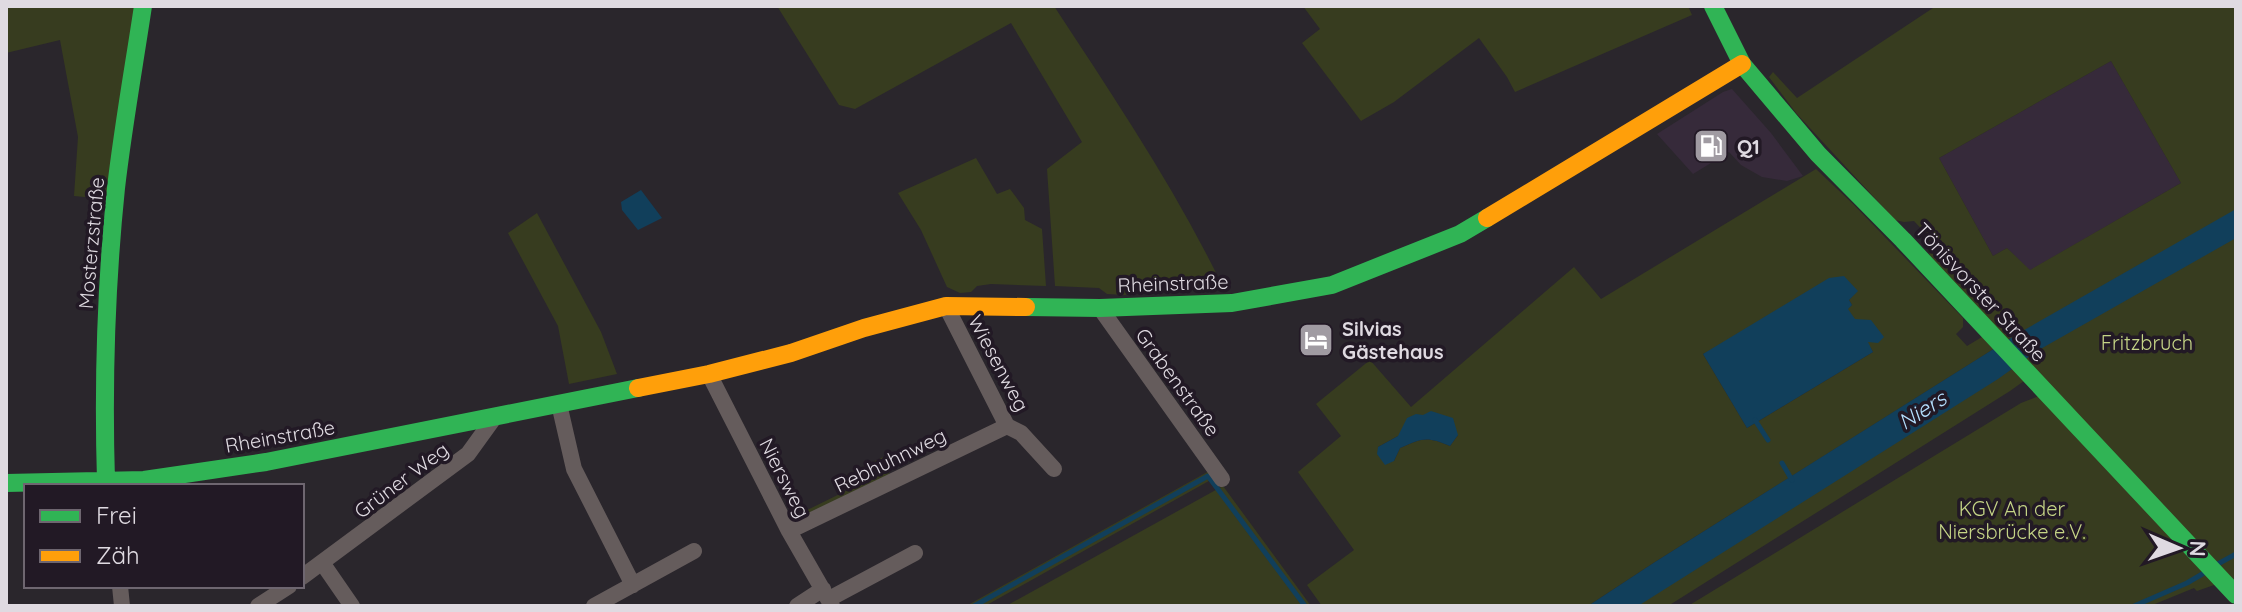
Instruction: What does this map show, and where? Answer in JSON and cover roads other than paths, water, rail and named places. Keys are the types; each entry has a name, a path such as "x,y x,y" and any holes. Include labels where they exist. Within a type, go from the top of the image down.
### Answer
{"street":[{"name":"Mosterzstraße","path":"106,484 104,341 108,280 114,208 143,6"},
{"name":"Tönisvorster Straße","path":"1713,6 1742,64 1818,154 1903,240 2231,590"},
{"name":"Rheinstraße","path":"6,483 106,484 266,462 709,374 791,353 864,328 946,306 1100,308 1232,303 1332,285 1460,234 1742,64"},
{"name":"Wiesenweg","path":"946,306 1007,426 1021,433 1054,469"},
{"name":"Grabenstraße","path":"1100,308 1222,479"},
{"name":"Niersweg","path":"709,374 789,531 828,598"},
{"path":"559,404 574,469 633,585"},
{"name":"Grüner Weg","path":"304,576 468,454 494,418"},
{"name":"Rebhuhnweg","path":"789,531 1007,426"},
{"path":"594,606 694,551"},
{"path":"797,606 828,598 915,553"},
{"path":"323,564 352,606"},
{"path":"258,606 286,588"}],"water":[{"path":"641,190 662,218 638,230 622,210 621,202"},
{"name":"Niers","path":"2236,209 2236,238 2037,351 1998,379 1638,606 1588,606 2019,333"},
{"path":"1844,276 1858,291 1849,300 1852,305 1848,309 1855,319 1871,320 1884,337 1878,343 1868,342 1873,352 1747,428 1703,354 1829,278"},
{"path":"1431,411 1453,418 1458,435 1450,446 1419,440 1400,448 1394,461 1385,465 1377,454 1378,447 1398,436 1407,418"}],"waterway":[{"path":"1755,420 1768,440"},
{"path":"1782,463 1792,480"},
{"path":"974,606 1208,476 1305,606"},
{"path":"2216,565 2236,554"},
{"path":"2134,606 2204,573"}],"place":[{"name":"Q1","path":"1711,146"},
{"name":"Silvias Gästehaus","path":"1316,340"}],"park label":[{"name":"Fritzbruch","path":"2147,342"},
{"name":"KGV An der Niersbrücke e.V.","path":"2012,520"}]}
